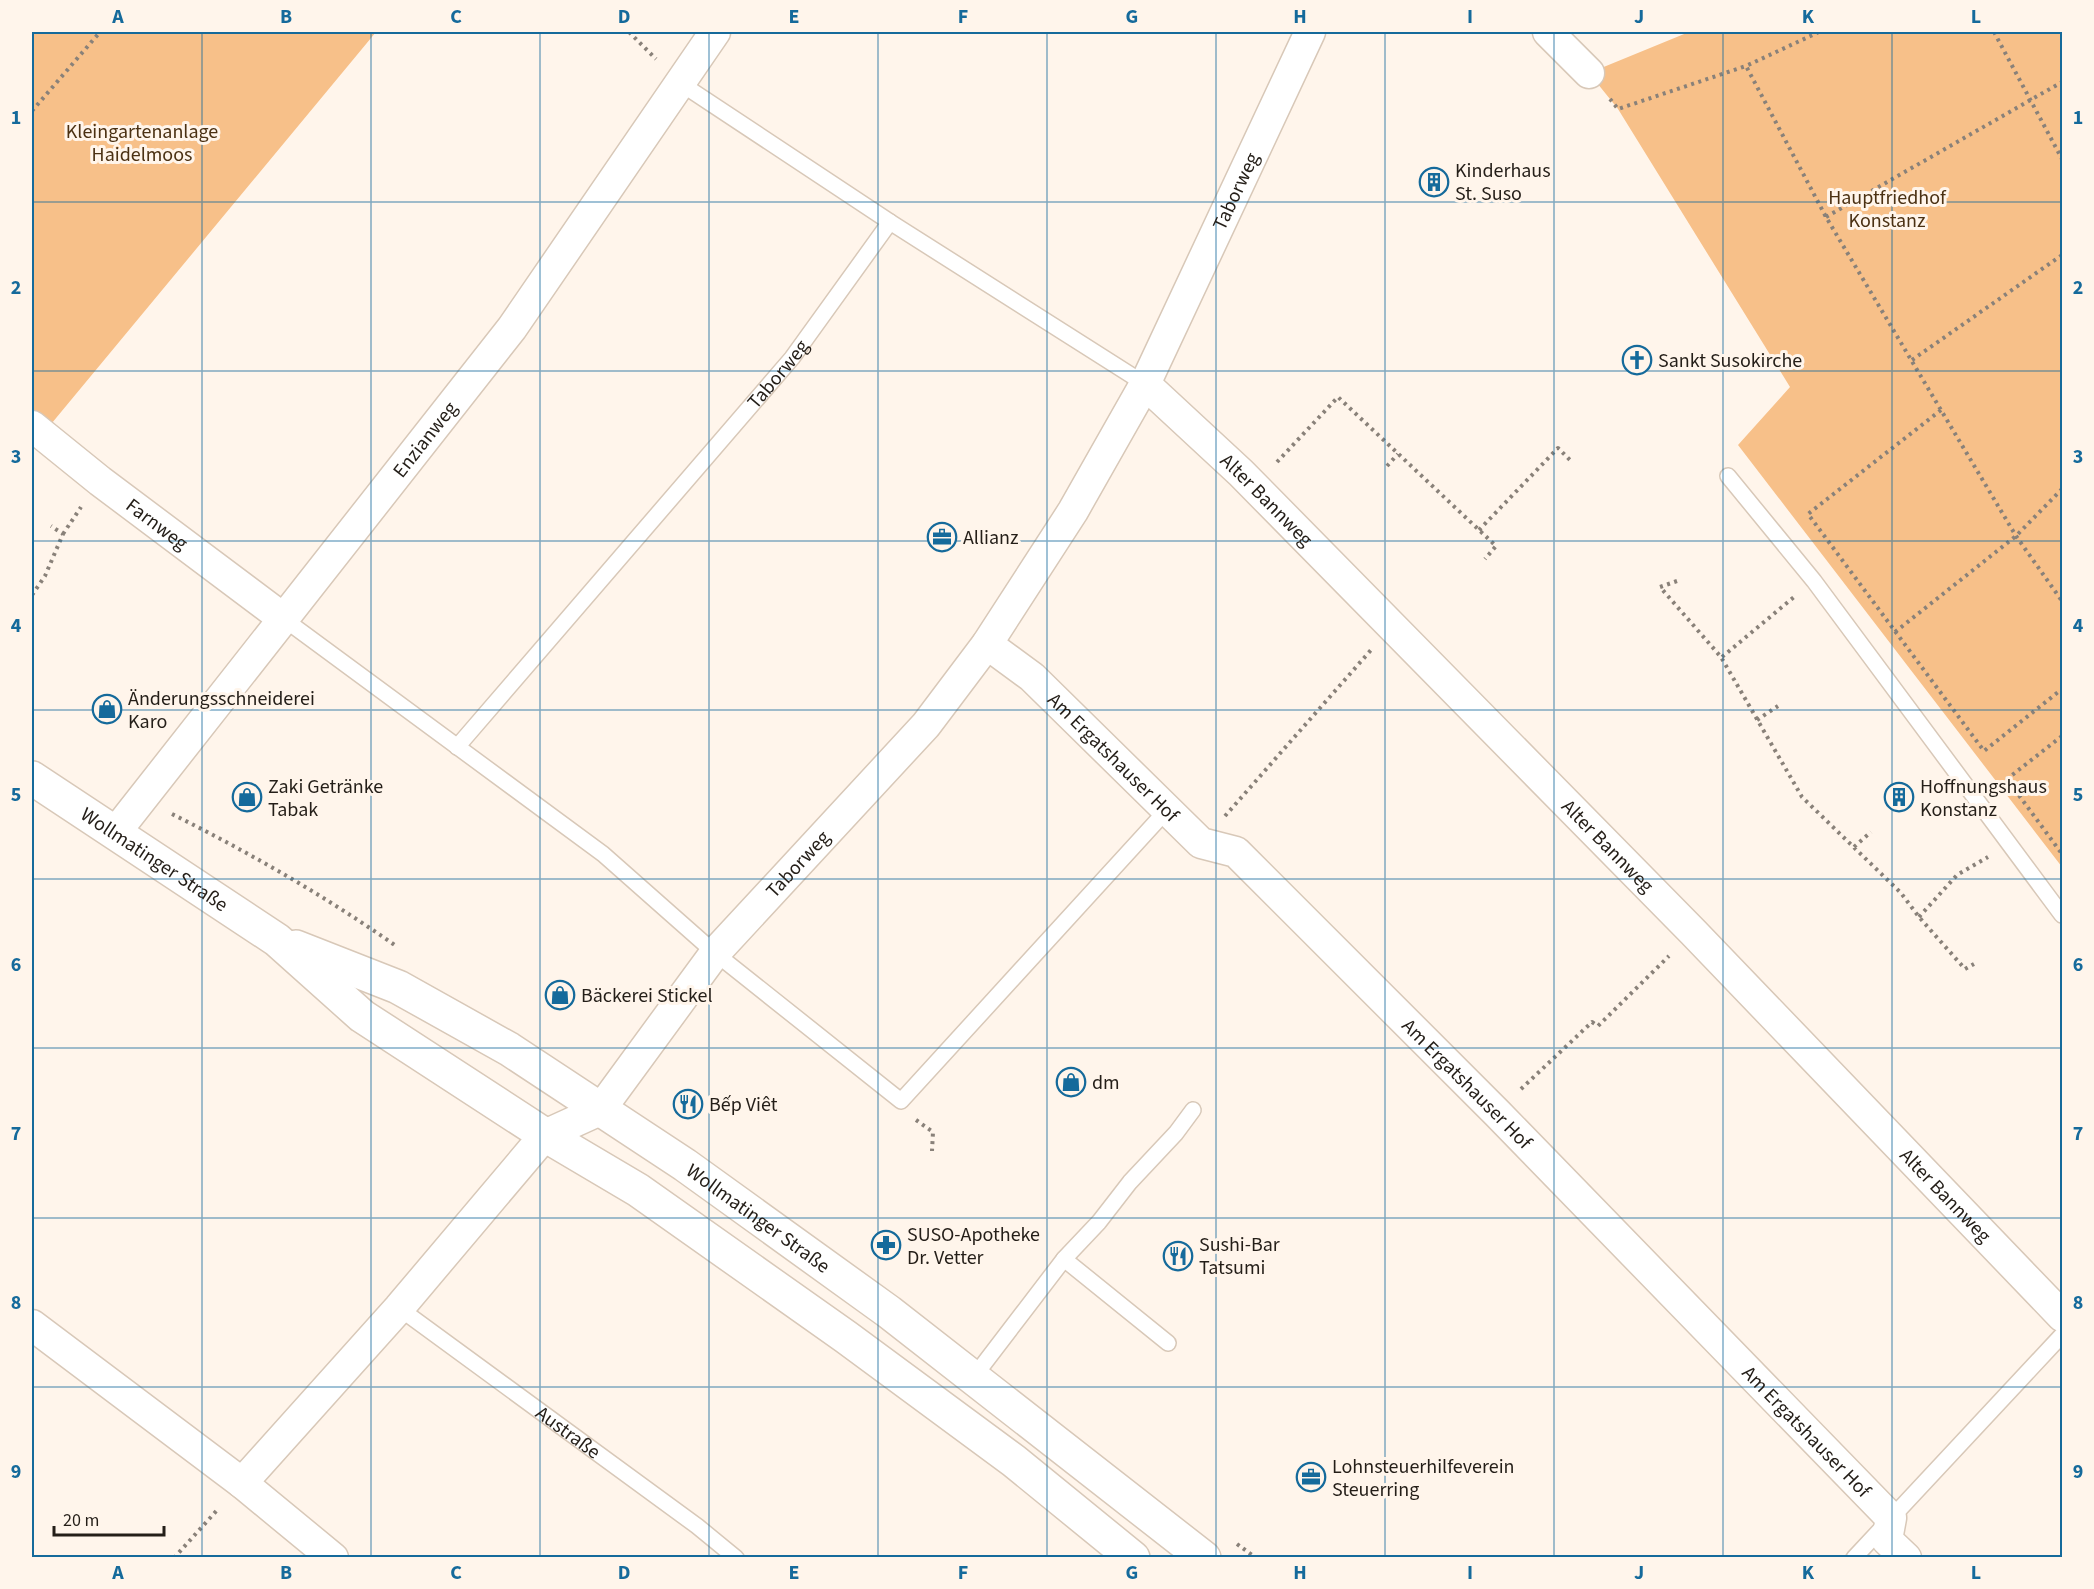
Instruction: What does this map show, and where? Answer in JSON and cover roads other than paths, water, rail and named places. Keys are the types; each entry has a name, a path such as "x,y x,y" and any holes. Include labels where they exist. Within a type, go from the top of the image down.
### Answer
{"main road":[{"name":"Wollmatinger Straße","path":"32,778 277,940 362,1016 545,1135 638,1190 846,1337 1014,1461 1133,1557"},
{"name":"Wollmatinger Straße","path":"277,940 398,987 509,1049 685,1165 888,1312 1204,1557"}],"street":[{"name":"Enzianweg","path":"114,833 512,327 715,32"},
{"name":"Taborweg","path":"600,1110 627,1070 641,1056 715,953 927,725 987,644 1073,511 1145,384 1310,32"},
{"path":"1548,32 1588,73"},
{"name":"Alter Bannweg","path":"1145,384 1221,453 1692,932 2062,1317"},
{"name":"Farnweg","path":"32,426 100,481 284,618"},
{"name":"Am Ergatshauser Hof","path":"987,644 1028,673 1201,843 1236,852 1497,1113 1891,1518"},
{"path":"242,1483 399,1308 545,1135 600,1110"},
{"path":"32,1325 242,1483 333,1557"},
{"path":"1891,1518 1887,1540 1906,1557"}],"lane":[{"path":"680,82 890,222 1145,384"},
{"name":"Taborweg","path":"457,747 792,358 890,222"},
{"path":"1728,476 1814,581 2062,915"},
{"path":"284,618 603,854 715,953 901,1101 1166,811"},
{"path":"973,1378 1064,1259 1100,1222 1193,1110"},
{"path":"1064,1259 1168,1343"},
{"name":"Austraße","path":"399,1308 736,1557"},
{"path":"1854,1557 2062,1335"}],"place":[{"name":"Kinderhaus St. Suso","path":"1434,182"},
{"name":"Sankt Susokirche","path":"1637,360"},
{"name":"Allianz","path":"942,537"},
{"name":"Änderungsschneiderei Karo","path":"107,709"},
{"name":"Zaki Getränke Tabak","path":"247,797"},
{"name":"Hoffnungshaus Konstanz","path":"1899,797"},
{"name":"Bäckerei Stickel","path":"560,995"},
{"name":"dm","path":"1071,1082"},
{"name":"Bếp Viêt","path":"688,1104"},
{"name":"SUSO-Apotheke Dr. Vetter","path":"886,1245"},
{"name":"Sushi-Bar Tatsumi","path":"1178,1256"},
{"name":"Lohnsteuerhilfeverein Steuerring","path":"1311,1477"}],"park label":[{"name":"Kleingartenanlage Haidelmoos","path":"142,142"},
{"name":"Hauptfriedhof Konstanz","path":"1887,208"}]}
